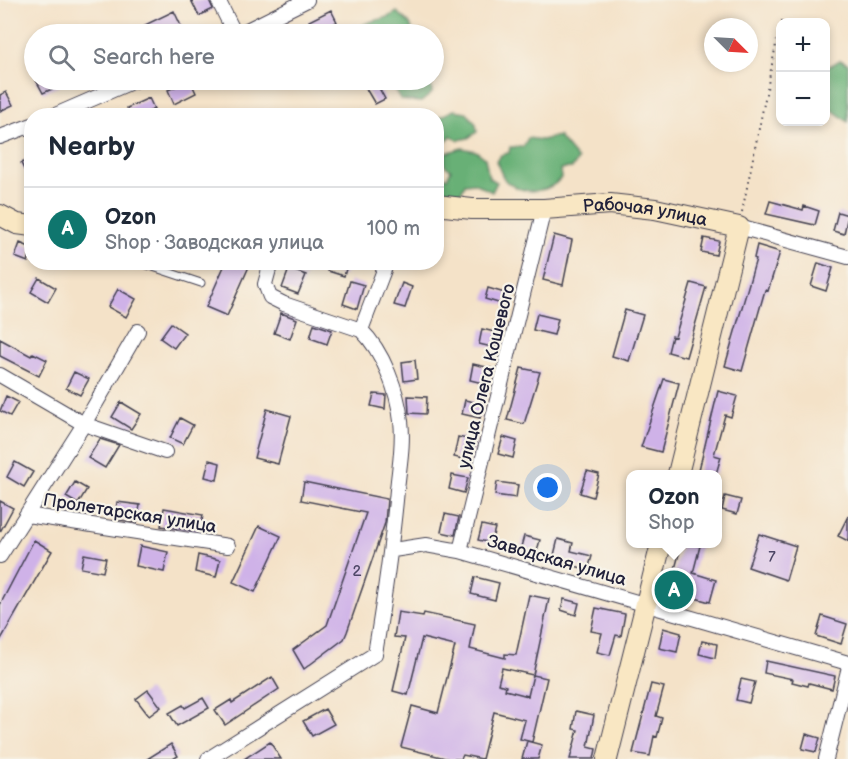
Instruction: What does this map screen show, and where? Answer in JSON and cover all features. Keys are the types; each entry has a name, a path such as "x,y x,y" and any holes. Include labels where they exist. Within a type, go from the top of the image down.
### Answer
{"street":[{"path":"218,0 230,24"},
{"path":"259,24 307,0"},
{"path":"71,108 113,90"},
{"path":"0,136 24,128"},
{"name":"Рабочая улица","path":"444,206 472,209 544,209 610,204 655,209 739,227 848,257"},
{"name":"улица Олега Кошевого","path":"460,551 525,295 544,209"},
{"path":"0,215 17,224 24,225"},
{"path":"679,470 739,227"},
{"path":"208,759 375,654 393,550 401,422 389,377 362,330 284,304 270,297 265,284 268,270"},
{"path":"362,330 384,270"},
{"name":"Пролетарская улица","path":"0,556 84,424 138,330"},
{"path":"0,375 84,424 165,452"},
{"name":"Пролетарская улица","path":"27,515 228,546"},
{"name":"Заводская улица","path":"393,550 426,545 460,551 848,663"},
{"path":"607,759 660,548"},
{"path":"826,759 848,671"}],"lane":[{"path":"162,270 201,283"}],"path":[{"path":"739,227 776,47"}],"green space":[{"path":"397,12 410,24 366,24 371,22"},
{"path":"840,60 848,64 848,122 830,108 830,66"},
{"path":"395,90 432,90 432,93 421,102 401,100"},
{"path":"454,110 466,112 476,124 477,132 468,138 458,140 451,136 444,142 444,115"},
{"path":"558,136 578,160 572,168 560,169 561,178 556,183 542,190 528,191 513,186 505,180 496,161 501,155 509,153 510,147 523,147 528,138 542,140"},
{"path":"462,148 476,151 485,158 489,178 497,182 492,192 474,183 465,184 459,197 444,197 444,176 447,178 451,170 444,165 445,153"}],"building":[{"path":"191,0 209,0 213,9 199,16"},
{"path":"331,10 337,22 310,24 309,21"},
{"path":"174,11 180,24 147,24"},
{"path":"168,90 195,90 196,93 174,104"},
{"path":"367,90 380,90 385,99 375,104"},
{"path":"6,92 13,105 0,111 0,95"},
{"path":"149,98 154,108 127,108"},
{"path":"770,201 803,210 804,206 819,211 815,225 766,214"},
{"path":"838,212 848,215 844,234 833,231"},
{"path":"554,235 572,240 563,285 543,280"},
{"path":"704,238 719,241 716,255 701,252"},
{"path":"20,243 24,245 24,260 15,257"},
{"path":"757,245 780,252 768,291 765,290 742,371 725,366 756,259 754,258"},
{"path":"818,263 833,268 826,291 811,286"},
{"path":"222,270 247,270 227,316 206,307"},
{"path":"289,270 306,275 298,294 282,288"},
{"path":"328,270 346,270 344,276"},
{"path":"39,278 56,288 48,302 31,292"},
{"path":"350,281 364,285 357,309 343,304"},
{"path":"402,283 412,287 405,308 394,305"},
{"path":"691,283 706,287 686,357 668,352 672,336 675,337"},
{"path":"488,288 508,294 505,305 485,299"},
{"path":"118,289 136,299 126,317 108,307"},
{"path":"625,310 643,315 629,361 612,356"},
{"path":"281,313 297,319 290,339 274,333"},
{"path":"537,314 558,319 554,335 533,330"},
{"path":"171,323 185,333 174,348 160,338"},
{"path":"314,324 332,330 327,344 310,338"},
{"path":"482,329 499,333 496,348 479,344"},
{"path":"0,339 31,356 33,353 47,360 39,376 0,356"},
{"path":"415,360 417,379 404,381 402,362"},
{"path":"473,364 491,368 487,384 470,380"},
{"path":"521,368 540,372 524,424 507,420"},
{"path":"74,372 89,379 80,395 66,388"},
{"path":"664,379 679,383 661,452 641,447"},
{"path":"718,391 737,396 731,417 725,415 714,455 721,457 717,470 699,470"},
{"path":"374,394 386,395 385,409 371,406"},
{"path":"6,396 18,402 10,416 0,411"},
{"path":"408,396 427,397 426,414 409,413"},
{"path":"465,400 483,404 480,418 462,414"},
{"path":"121,402 141,414 131,429 112,417"},
{"path":"267,409 291,416 278,464 254,458"},
{"path":"180,418 193,425 183,444 170,438"},
{"path":"458,437 476,441 471,461 454,457"},
{"path":"503,437 517,441 513,458 498,454"},
{"path":"100,439 119,445 105,468 88,458"},
{"path":"209,460 220,463 217,480 205,477"},
{"path":"15,462 33,472 24,487 7,477"},
{"path":"587,471 599,474 593,497 580,493"},
{"path":"452,475 468,478 464,493 449,489"},
{"path":"75,482 87,489 78,504 66,497"},
{"path":"304,482 387,499 385,523 344,639 304,669 293,650 327,625 366,513 301,500"},
{"path":"497,482 518,485 516,498 495,495"},
{"path":"725,496 741,500 737,514 722,510"},
{"path":"0,501 13,508 0,532"},
{"path":"117,502 140,505 137,523 115,519"},
{"path":"164,508 203,515 200,532 161,526"},
{"path":"445,514 459,517 455,535 441,532"},
{"path":"848,516 848,541 838,536"},
{"path":"482,525 495,528 491,543 478,540"},
{"path":"259,526 281,536 255,592 233,582"},
{"path":"759,534 796,546 786,580 748,567"},
{"path":"524,536 540,540 535,558 519,554"},
{"path":"558,539 573,543 571,551 592,556 588,570 553,559"},
{"path":"34,540 52,551 0,641 0,605"},
{"path":"140,546 168,552 164,572 136,566"},
{"path":"681,548 699,548 693,573 716,580 710,602 669,591"},
{"path":"84,554 106,558 103,572 81,568"},
{"path":"198,555 220,560 216,577 195,572"},
{"path":"475,577 499,583 495,600 471,594"},
{"path":"529,595 549,599 533,675 547,678 532,742 520,739 525,720 494,712 482,759 463,755 461,759 449,759 401,747 412,706 438,713 455,646 422,638 408,695 393,691 405,638 394,637 398,612 423,616 424,613 475,624 470,649 505,658 505,654 516,655","holes":["502,668 533,675 528,696 505,690 506,686 498,684"]},
{"path":"564,599 579,603 576,615 561,610"},
{"path":"596,608 625,614 621,636 616,635 610,655 597,652 602,633 591,631"},
{"path":"822,616 847,624 841,644 816,636"},
{"path":"663,628 681,633 677,652 659,648"},
{"path":"702,641 717,644 715,658 699,654"},
{"path":"766,661 835,676 832,689 809,683 808,686 792,682 793,679 764,673"},
{"path":"272,677 279,689 225,725 215,710 231,700 232,703"},
{"path":"741,679 755,682 749,703 736,700"},
{"path":"651,684 664,687 656,716 662,718 657,737 654,736 650,756 633,753"},
{"path":"148,690 161,707 149,716 136,699"},
{"path":"203,698 209,708 177,726 169,713 183,705 185,708"},
{"path":"325,709 334,724 312,736 303,721"},
{"path":"576,711 594,715 588,747 596,749 594,759 570,759 578,730 573,729"},
{"path":"806,734 820,738 816,752 802,749"},
{"path":"527,741 542,745 538,759 522,759"},
{"path":"270,742 281,759 244,759"},
{"path":"171,744 178,756 173,759 147,759"}],"place":[{"name":"Ozon","path":"674,590"}]}
